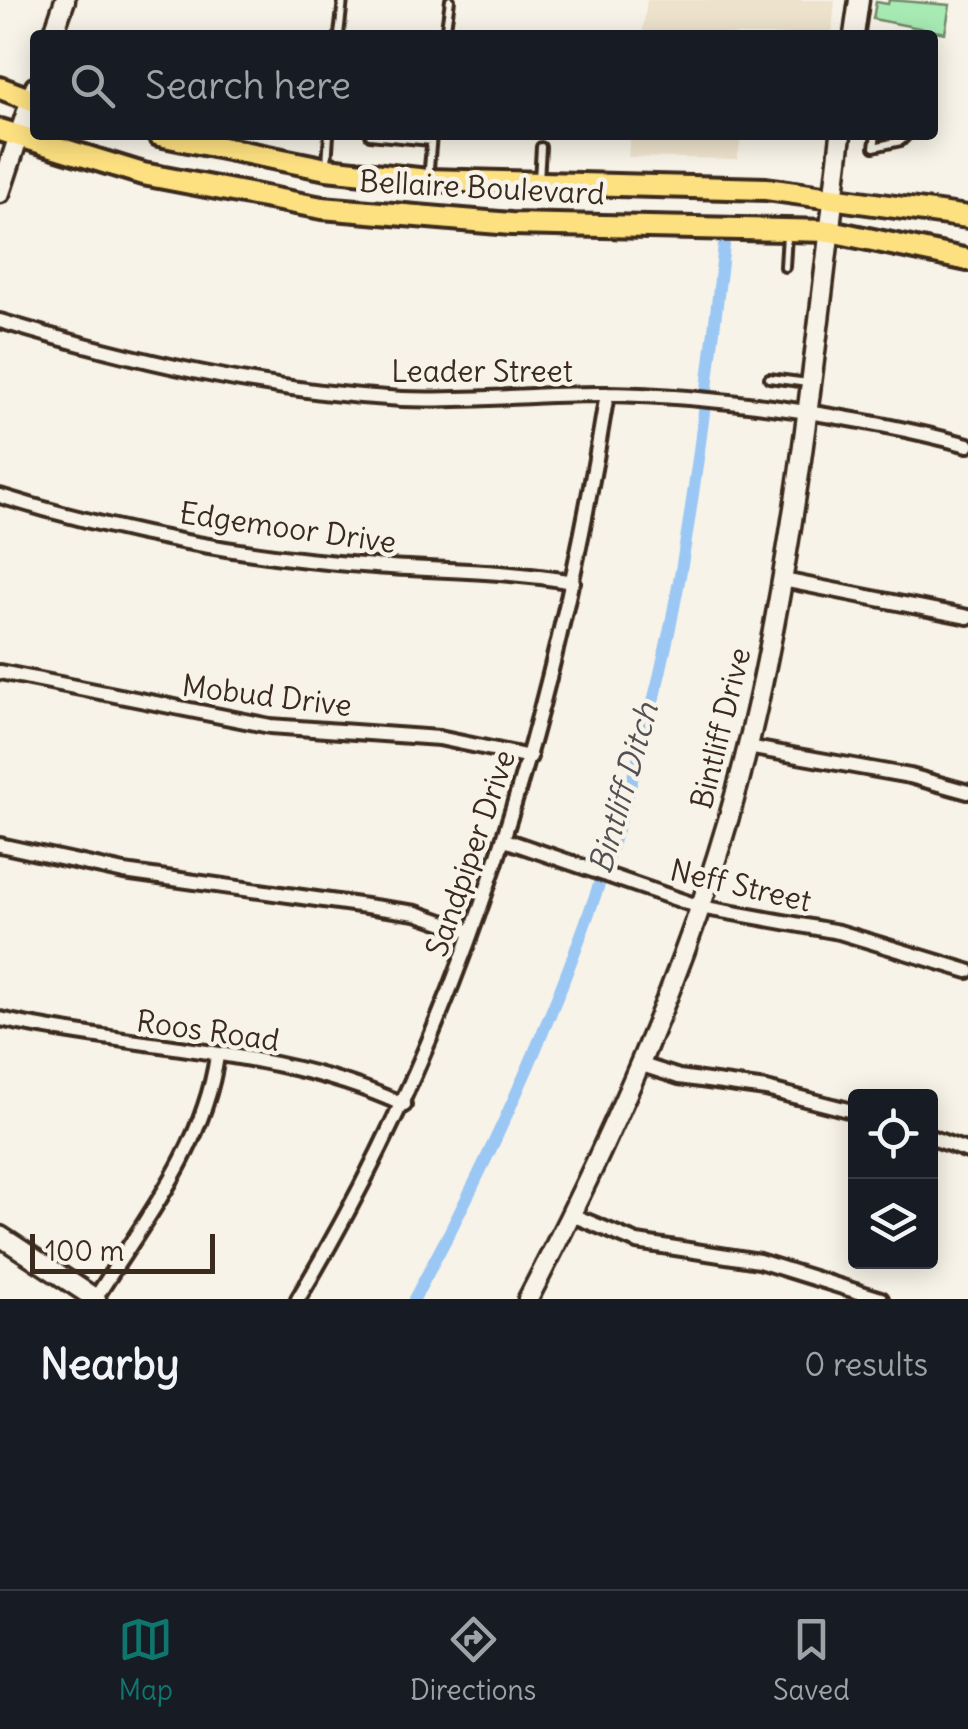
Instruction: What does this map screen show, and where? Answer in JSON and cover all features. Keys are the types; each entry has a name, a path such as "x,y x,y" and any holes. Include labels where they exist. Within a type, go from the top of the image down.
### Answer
{"main road":[{"path":"0,88 30,95"},
{"name":"Bellaire Boulevard","path":"9,134 143,174 322,208 511,224 763,226 830,231 968,260"},
{"name":"Bellaire Boulevard","path":"184,140 327,169 428,180 766,189 968,217"},
{"path":"763,226 766,189"}],"street":[{"path":"55,30 65,0"},
{"path":"855,30 858,0"},
{"path":"0,193 9,134 30,102"},
{"name":"Bintliff Drive","path":"528,1299 572,1215 639,1064 700,908 748,747 811,414 841,140"},
{"name":"Leader Street","path":"0,321 177,368 292,388 402,398 607,394 719,403 811,414 968,445"},
{"name":"Sandpiper Drive","path":"298,1299 404,1105 505,840 530,757 573,582 607,394"},
{"name":"Edgemoor Drive","path":"0,496 140,532 318,561 524,573 573,582"},
{"path":"782,580 968,617"},
{"name":"Mobud Drive","path":"0,672 270,726 439,738 530,757"},
{"path":"748,747 910,776 968,792"},
{"name":"Neff Street","path":"505,840 700,908 840,932 968,971"},
{"path":"0,845 142,875 416,913 472,932"},
{"name":"Roos Road","path":"0,1019 94,1039 346,1080 404,1105"},
{"path":"0,1236 95,1299 192,1146 212,1092 217,1056"},
{"path":"639,1064 679,1077 766,1089 848,1110"},
{"path":"938,1141 968,1152"},
{"path":"572,1215 636,1242 759,1260 881,1299"}],"lane":[{"path":"340,30 343,0"},
{"path":"446,30 450,0"},
{"path":"327,169 329,140"},
{"path":"428,180 432,140"},
{"path":"875,140 874,146 903,140"},
{"path":"538,184 541,146"},
{"path":"785,267 787,228"},
{"path":"769,378 814,384"}],"shaded area":[{"path":"647,0 835,0 832,30 643,30"},
{"path":"630,140 741,140 737,159 628,157"}],"green space":[{"path":"889,0 950,5 945,33 873,19 876,2 888,4"}],"waterway":[{"name":"Bintliff Ditch","path":"414,1299 459,1214 540,1038 576,948 637,764 680,576 724,245"}]}
